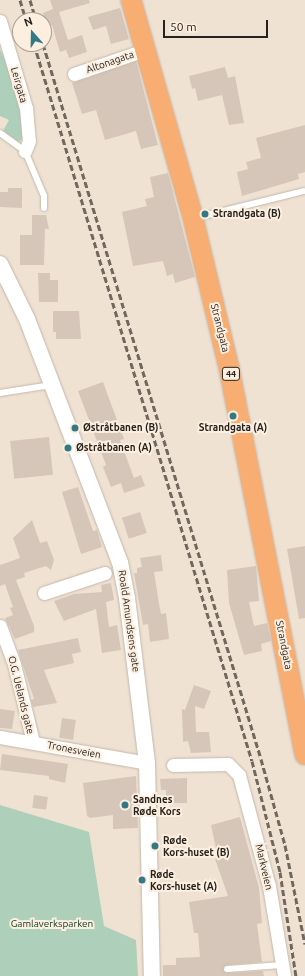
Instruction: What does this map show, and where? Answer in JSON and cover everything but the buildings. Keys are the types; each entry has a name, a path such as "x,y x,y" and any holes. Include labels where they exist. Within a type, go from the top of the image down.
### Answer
{"main road":[{"name":"Strandgata","path":"131,0 193,218 251,470 305,752"}],"street":[{"name":"Leirgata","path":"0,21 26,108 29,141 25,151"},
{"name":"Altonagata","path":"74,74 145,50"},
{"name":"Roald Amundsens gate","path":"0,264 27,319 120,562 127,598 147,763 152,976"},
{"path":"44,593 105,573"},
{"name":"O.G. Uelands gate","path":"0,626 14,664 33,742"},
{"name":"Tronesveien","path":"0,737 147,763"},
{"name":"Markveien","path":"173,765 228,764 239,775 269,886 283,970"}],"lane":[{"path":"0,133 25,151 44,196 44,208"},
{"path":"193,218 304,191"},
{"path":"0,393 53,384"},
{"path":"227,969 283,970"}],"green space":[{"path":"0,50 12,69 21,109 25,136 19,142 3,131 9,120 0,116"},
{"name":"Gamlaverksparken","path":"0,805 89,832 104,926 136,940 138,976 0,976"}],"railway":[{"path":"20,0 24,12"},
{"path":"30,0 34,12"},
{"path":"36,52 252,761 280,872 296,976"},
{"path":"45,52 261,759 285,845 305,944"}],"place":[{"name":"Strandgata (B)","path":"205,214"},
{"name":"Strandgata (A)","path":"233,416"},
{"name":"Østråtbanen (B)","path":"75,428"},
{"name":"Østråtbanen (A)","path":"68,448"},
{"name":"Sandnes Røde Kors","path":"125,805"},
{"name":"Røde Kors-huset (B)","path":"155,846"},
{"name":"Røde Kors-huset (A)","path":"142,880"}]}
